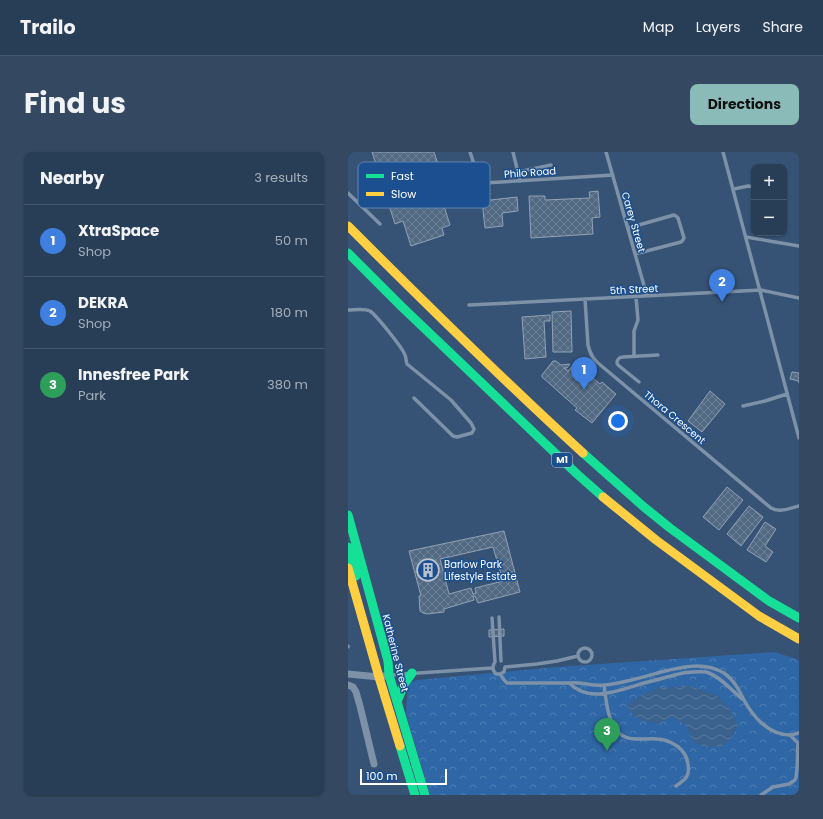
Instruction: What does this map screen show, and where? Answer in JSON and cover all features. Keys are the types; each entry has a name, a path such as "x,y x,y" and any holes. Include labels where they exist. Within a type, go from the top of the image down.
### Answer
{"main road":[{"name":"M1","path":"348,226 416,294 546,419 633,498 670,528 763,597 799,618"},
{"name":"M1","path":"348,253 571,469 604,498 656,540 759,616 799,639"},
{"name":"Katherine Street","path":"348,515 385,648 389,675 419,793"},
{"path":"348,548 371,626 389,675"},
{"name":"Katherine Street","path":"348,568 379,677 419,793"},
{"path":"397,702 404,684 412,673"}],"street":[{"path":"348,674 379,677 389,675"},
{"path":"348,685 353,687 356,692 374,764"}],"lane":[{"name":"Philo Road","path":"470,152 474,162"},
{"path":"513,152 520,181"},
{"name":"Carey Street","path":"606,152 647,296"},
{"path":"724,152 799,438"},
{"path":"518,172 551,165"},
{"name":"Philo Road","path":"490,183 612,175"},
{"path":"734,189 751,186"},
{"path":"348,193 358,203"},
{"path":"363,208 380,224"},
{"path":"628,228 674,215 678,218 684,238 681,242 635,254"},
{"path":"746,237 799,246"},
{"name":"5th Street","path":"469,305 761,290 799,298"},
{"path":"634,356 634,331 638,320 636,297"},
{"name":"Thora Crescent","path":"586,299 589,352 598,363 771,508 779,511 799,506"},
{"path":"348,310 370,311 396,340 406,356 407,364 451,400 471,423 474,429 472,433 457,437 453,436 414,398"},
{"path":"640,382 618,366 617,360 621,357 658,355"},
{"path":"743,406 788,394"},
{"path":"499,617 501,661 506,666 537,664 578,656"},
{"path":"492,618 495,662 492,668"},
{"path":"495,662 501,661"},
{"path":"500,674 504,672 506,666"},
{"path":"492,668 496,674 500,674 508,683 575,682 594,686 623,682 678,668 699,666 718,670 725,674 738,687 744,701 756,719 775,732 790,735 799,733"},
{"path":"389,675 492,668"},
{"path":"569,683 574,688 584,692 605,694 683,673 706,672 723,682 744,701"},
{"path":"604,685 610,718 614,727 621,735 628,738 658,739 669,742 678,747 685,754 689,770 688,774 684,781 676,786"},
{"path":"761,795 773,787 789,784 795,780 798,743 790,735"}],"green space":[{"path":"775,652 799,660 799,795 430,795 406,714 408,683 417,680 557,667"}],"water":[{"path":"690,686 716,695 730,709 738,726 731,739 722,746 705,747 693,742 686,725 672,717 658,724 634,717 627,705 640,696 659,688"}],"building":[{"path":"372,152 434,152 437,162 375,162"},
{"path":"598,191 600,217 592,218 593,234 531,238 529,196 545,196 545,200 590,198 589,192"},
{"path":"517,197 518,211 502,213 503,226 485,228 483,208 490,208 490,200"},
{"path":"390,208 445,208 450,225 442,228 444,235 411,246 403,221 395,224"},
{"path":"571,311 572,352 553,352 552,312"},
{"path":"550,315 550,321 544,321 546,357 525,359 522,317"},
{"path":"553,361 556,361 561,365 570,364 567,368 564,368 568,371 575,363 600,384 602,382 616,394 592,423 575,410 577,408 542,377"},
{"path":"792,372 799,373 799,381 790,379"},
{"path":"710,391 725,404 702,432 688,421"},
{"path":"727,487 743,500 719,530 703,517"},
{"path":"749,506 763,517 741,546 727,534"},
{"path":"765,522 776,529 765,546 773,552 766,562 747,550"},
{"name":"Barlow Park Lifestyle Estate","path":"504,531 520,592 478,603 475,596 473,596 474,600 444,609 444,612 423,613 420,611 419,596 421,596 409,551","holes":["493,547 503,581 475,588 476,593 473,594 471,588 449,594 440,559"]},
{"path":"504,629 504,636 489,637 489,630"}],"traffic: fast":[{"path":"348,253 401,306 603,497"},
{"path":"583,453 670,528 769,601 799,618"},
{"path":"348,515 388,661 389,675 425,795"},
{"path":"348,547 356,576"},
{"path":"397,702 404,684 412,673"},
{"path":"400,746 415,795"}],"traffic: slow":[{"path":"348,226 523,398 583,453"},
{"path":"603,497 656,540 759,616 799,639"},
{"path":"348,568 400,746"}],"place":[{"name":"DEKRA","path":"722,302"},
{"name":"XtraSpace","path":"584,390"},
{"name":"Barlow Park Lifestyle Estate","path":"428,570"},
{"name":"Innesfree Park","path":"607,751"}]}
